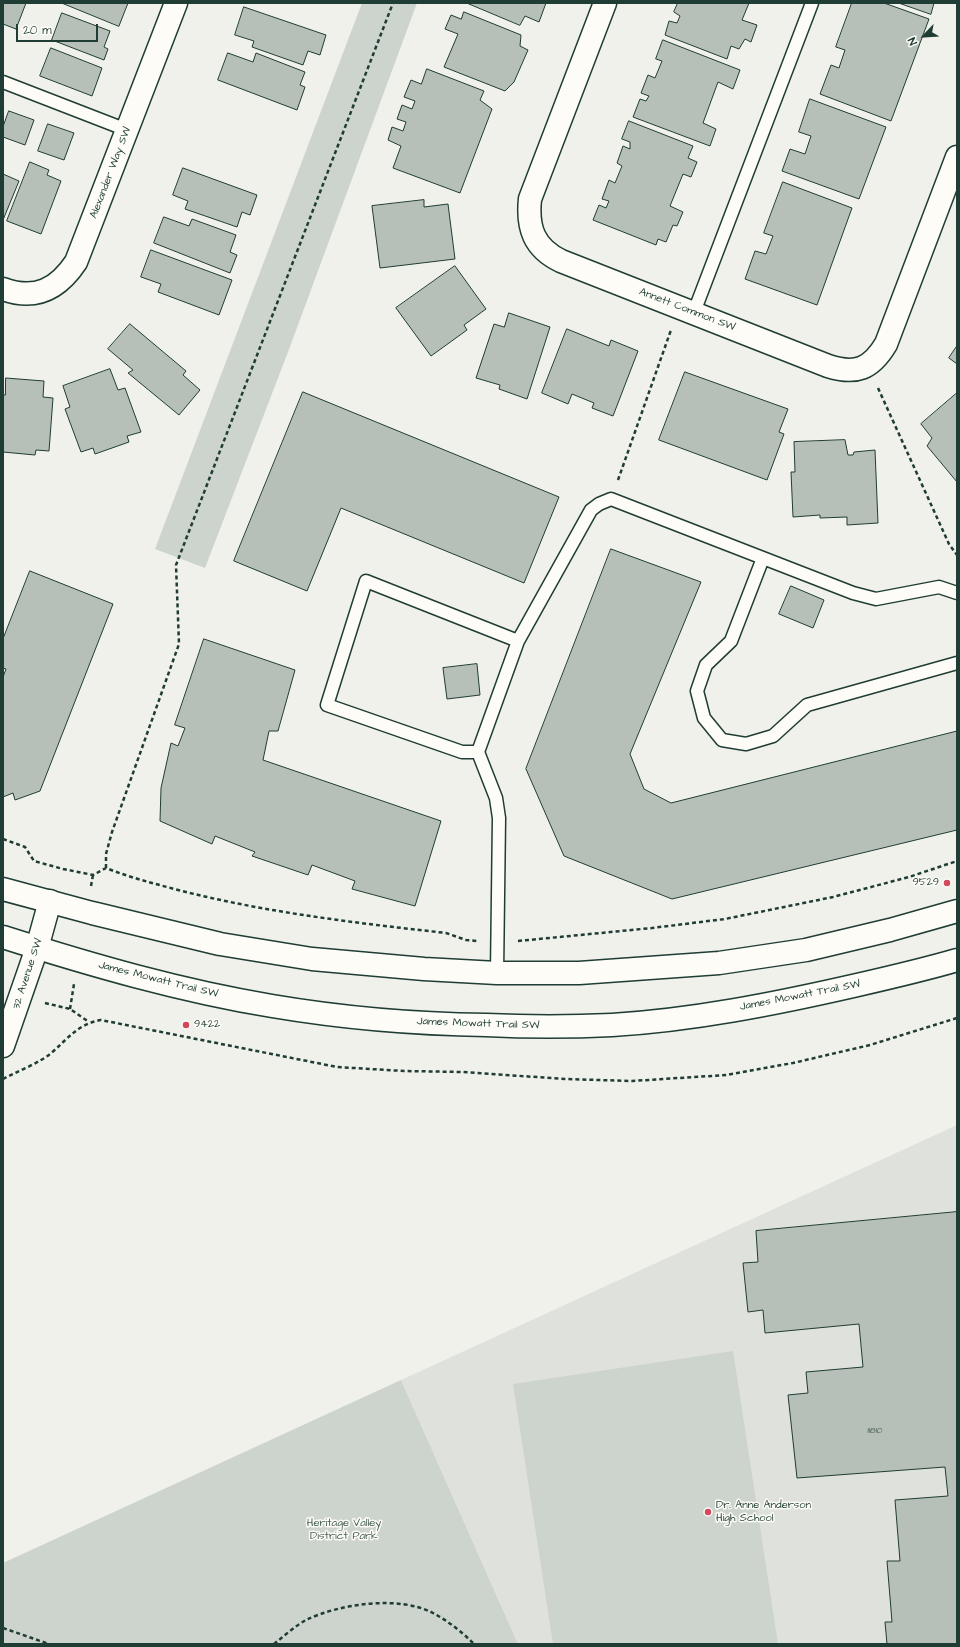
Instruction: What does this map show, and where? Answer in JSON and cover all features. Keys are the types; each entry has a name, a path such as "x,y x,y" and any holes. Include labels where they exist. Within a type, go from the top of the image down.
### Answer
{"main road":[{"name":"Alexander Way SW","path":"3,289 34,293 48,290 67,276 76,262 176,3"},
{"name":"Annett Common SW","path":"605,3 530,199 528,212 535,240 542,249 553,257 843,370 857,369 867,365"},
{"path":"867,365 878,356 886,344 957,157"},
{"path":"3,889 166,932 220,944 312,959 424,969 497,973 579,973 719,963 806,950 890,930 957,911"},
{"name":"32 Avenue SW","path":"3,1046 37,948 50,901"},
{"name":"James Mowatt Trail SW","path":"3,937 37,948 190,990 272,1006 354,1017 440,1024 531,1027 613,1025 702,1015 810,996 957,960"}],"lane":[{"path":"686,310 812,3"},
{"path":"3,82 127,130"},
{"path":"497,973 499,818 496,798 478,752 518,641 591,510 599,504 611,499 853,592 876,599 939,587 957,593"},
{"path":"763,558 731,641 706,666 697,691 704,718 722,740 746,744 773,736 807,705 957,663"},
{"path":"478,752 462,752 327,706 366,581 518,641"}],"path":[{"path":"106,868 106,854 112,832 179,644 176,565 393,3"},
{"path":"611,499 686,310"},
{"path":"867,365 949,544 957,555"},
{"path":"3,839 25,847 34,861 93,875 106,868"},
{"path":"106,868 128,877 210,898 278,911 446,933 466,940 497,942 628,930 725,919 833,897 909,877 957,860"},
{"path":"70,1009 89,1022"},
{"path":"3,1079 50,1054 59,1044 89,1022 101,1020 337,1067 404,1071 470,1072 632,1082 726,1075 793,1063 870,1045 957,1018"},
{"path":"274,1644 305,1621 333,1610 363,1604 402,1604 432,1612 462,1632 474,1644"},
{"path":"3,1628 49,1644"}],"shaded area":[{"name":"Dr. Anne Anderson High School","path":"957,1125 957,1644 518,1644 401,1380"}],"green space":[{"path":"362,3 417,3 288,352 205,568 155,549"},
{"path":"733,1351 778,1644 553,1644 513,1384"},
{"name":"Heritage Valley District Park","path":"401,1380 518,1644 3,1644 3,1563"}],"building":[{"path":"3,3 26,3 16,29 3,24"},
{"path":"62,3 128,3 119,26"},
{"path":"467,3 546,3 539,22 525,16 520,25"},
{"path":"678,3 749,3 742,20 757,25 751,42 745,39 739,49 731,46 727,59 665,35 669,21 677,23 680,16 674,12"},
{"path":"852,3 884,3 929,19 891,121 820,94 831,65 839,68 845,50 836,47"},
{"path":"899,3 934,3 931,14"},
{"path":"244,7 326,35 320,55 308,51 303,65 252,47 254,41 235,35"},
{"path":"464,12 521,35 520,46 528,50 514,82 505,91 444,67 458,34 445,29 451,15 461,19"},
{"path":"62,13 110,31 104,47 108,49 104,60 52,40"},
{"path":"663,40 740,70 733,89 718,82 703,123 716,129 710,146 633,117 640,99 646,101 649,96 641,93 648,75 655,78 662,61 656,59"},
{"path":"51,48 102,68 92,96 40,76"},
{"path":"228,53 253,62 256,53 305,72 300,85 305,87 297,110 218,80"},
{"path":"427,69 484,91 480,100 492,109 460,193 393,168 401,146 388,140 392,127 403,131 406,122 397,119 402,105 412,109 415,101 404,97 411,80 421,84"},
{"path":"810,99 886,127 859,199 782,171 790,149 805,154 811,136 799,132"},
{"path":"9,111 34,120 25,145 3,137 3,127"},
{"path":"629,121 693,146 688,158 697,162 691,177 683,174 670,206 683,212 677,226 673,225 666,242 658,239 656,245 593,220 599,205 606,208 609,201 602,199 609,180 615,183 622,166 617,163 623,146 630,149 630,142 622,139"},
{"path":"48,124 74,133 64,160 38,151"},
{"path":"30,162 49,170 47,175 61,181 41,234 7,221"},
{"path":"183,168 257,195 250,215 242,212 237,227 185,209 188,201 173,195"},
{"path":"3,174 19,181 3,220"},
{"path":"783,182 852,208 817,305 745,279 755,251 766,254 773,236 764,233"},
{"path":"424,200 424,207 448,204 455,259 380,268 372,206"},
{"path":"164,217 189,226 192,219 236,235 230,252 237,255 230,273 154,243"},
{"path":"151,250 232,280 219,315 158,292 161,284 141,277"},
{"path":"455,266 486,309 464,325 467,330 431,356 396,308"},
{"path":"509,313 550,327 527,399 499,389 500,385 476,378 494,324 504,327"},
{"path":"130,324 186,371 183,375 200,390 179,415 128,373 133,370 108,349"},
{"path":"567,329 609,346 611,340 638,351 613,416 592,408 594,403 572,394 568,404 542,393"},
{"path":"957,346 957,364 949,358"},
{"path":"110,369 118,390 125,388 141,432 127,436 129,442 95,454 93,448 81,452 65,409 70,407 63,386"},
{"path":"685,372 788,409 779,432 784,434 767,480 659,440"},
{"path":"6,378 44,381 43,397 53,398 49,451 36,450 35,455 3,452 3,395 5,395"},
{"path":"303,392 559,497 524,583 341,508 307,591 234,561"},
{"path":"957,393 957,482 927,446 932,438 921,424"},
{"path":"845,440 848,455 853,455 854,452 875,450 878,523 847,525 847,517 820,518 820,515 793,517 791,472 795,472 794,442"},
{"path":"611,549 701,582 630,754 644,789 671,803 957,731 957,830 672,899 564,856 526,769"},
{"path":"30,571 113,604 40,791 15,800 13,793 3,797 3,677 6,669 3,668 3,639"},
{"path":"791,586 824,600 813,628 779,614"},
{"path":"204,639 295,670 278,731 269,731 263,760 441,821 415,906 352,889 355,881 312,865 308,875 252,856 255,852 215,836 212,844 160,821 161,788 171,743 178,746 185,728 175,725"},
{"path":"477,664 480,695 447,699 443,668"},
{"name":"Dr. Anne Anderson High School","path":"957,1212 957,1644 887,1644 885,1622 892,1622 887,1561 900,1561 895,1500 948,1496 945,1467 797,1478 788,1395 808,1393 806,1372 863,1367 859,1324 765,1333 763,1310 748,1312 743,1263 758,1262 756,1231"}],"place":[{"name":"9529","path":"947,883"},
{"name":"9422","path":"186,1025"},
{"name":"Dr. Anne Anderson High School","path":"708,1512"}]}
